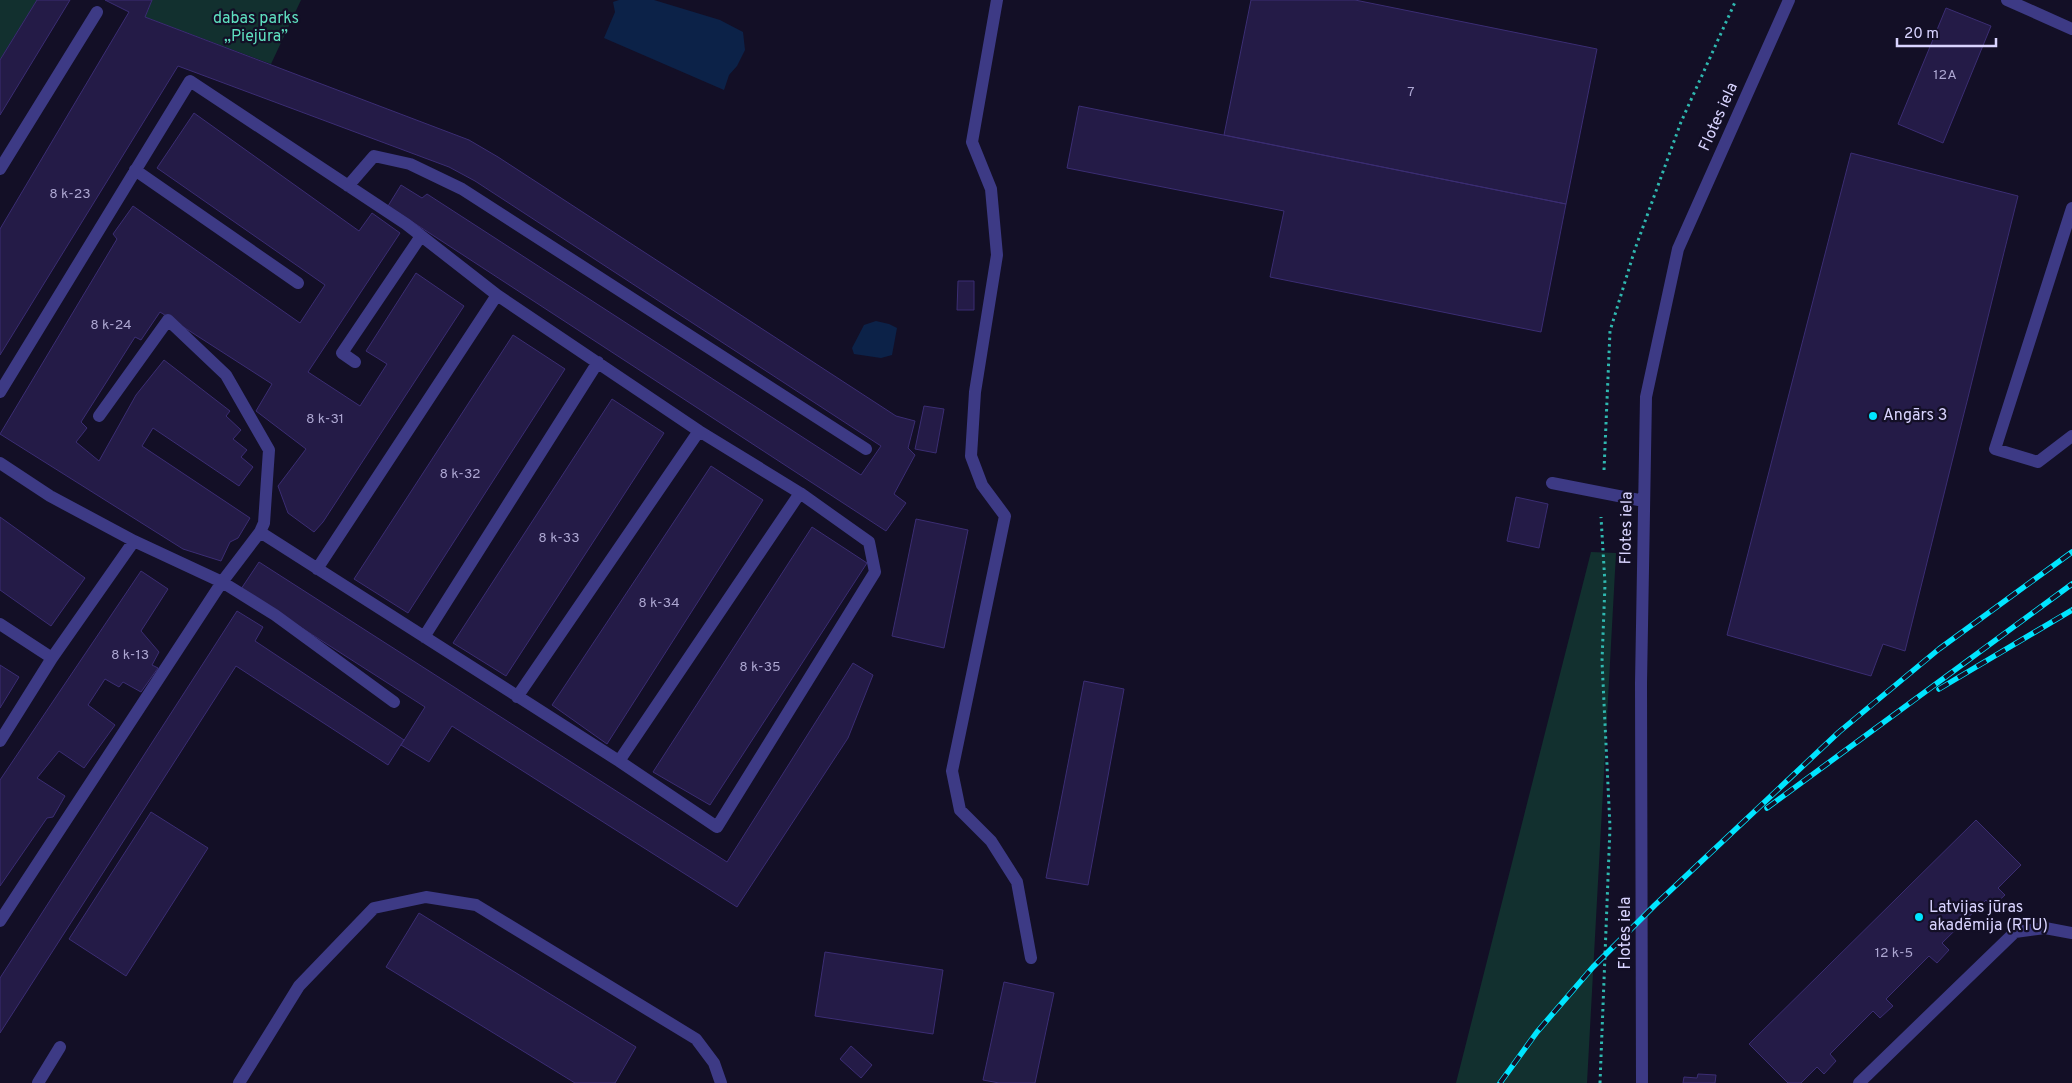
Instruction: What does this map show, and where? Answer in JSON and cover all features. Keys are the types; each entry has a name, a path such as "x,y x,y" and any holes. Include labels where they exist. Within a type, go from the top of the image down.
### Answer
{"street":[{"path":"997,0 972,142 991,189 997,255 975,392 971,456 982,484 1005,516 952,771 960,810 991,841 1017,882 1031,958"},
{"name":"Flotes iela","path":"1642,1083 1641,683 1646,397 1678,249 1789,0"},
{"path":"2007,0 2072,28"},
{"path":"0,169 97,12"},
{"path":"0,392 190,81 406,224 497,295 699,431 800,494 868,542 875,572 717,827 619,761 260,532"},
{"path":"348,186 374,156 410,164 462,189 866,449"},
{"path":"135,170 298,283"},
{"path":"2072,208 1996,449 2038,462 2072,436"},
{"path":"355,362 342,353 421,236"},
{"path":"317,569 497,295"},
{"path":"0,921 222,582 260,532 264,523 269,450 226,375 168,320 99,416"},
{"path":"424,637 598,362"},
{"path":"517,697 699,431"},
{"path":"0,463 50,496 134,541 222,582 275,615 394,702"},
{"path":"1552,483 1644,500"},
{"path":"619,761 800,494"},
{"path":"0,740 52,658 134,541"},
{"path":"0,624 52,658"},
{"path":"238,1083 299,986 374,908 426,897 476,905 696,1039 714,1063 721,1083"},
{"path":"1859,1083 2015,932 2046,928 2072,933"},
{"path":"38,1083 60,1047"}],"green space":[{"path":"0,0 37,0 0,60"},
{"name":"dabas parks „Piejūra”","path":"152,0 301,0 271,64 145,17"},
{"path":"1591,552 1616,553 1587,1083 1456,1083"}],"water":[{"path":"619,0 654,0 720,20 743,32 745,50 737,66 729,75 724,90 604,38 615,12 613,2"},
{"path":"876,321 897,328 892,355 881,358 854,354 852,348 864,325"}],"building":[{"path":"37,0 70,0 0,115 0,60"},
{"path":"105,0 152,0 145,17 469,140 498,157 896,416 915,421 908,448 915,455 894,494 906,503 886,531 388,206 401,185 422,198 427,194 861,475 881,446 475,181 449,167 178,66 0,355 0,229 129,12"},
{"path":"1251,0 1355,0 1597,49 1566,204 1224,135"},
{"path":"1946,8 1991,26 1943,143 1898,124"},
{"path":"1079,106 1566,204 1541,332 1270,277 1284,211 1067,168"},
{"path":"194,113 359,231 372,213 400,233 308,372 360,406 387,364 366,351 416,273 464,306 323,522 314,532 288,513 278,486 306,449 256,411 272,384 160,312 141,340 135,337 81,422 87,428 76,442 99,461 136,395 164,360 230,411 226,416 241,430 233,439 247,450 241,457 253,467 239,486 153,428 142,446 250,518 238,538 230,542 221,561 183,549 0,434 117,239 113,234 133,206 300,323 325,285 157,168"},
{"name":"Angārs 3","path":"1851,153 2018,196 1905,651 1883,644 1871,676 1727,635"},
{"path":"958,281 974,281 974,310 957,310"},
{"path":"513,335 565,369 408,613 354,579"},
{"path":"612,399 664,433 506,676 453,643"},
{"path":"924,406 944,409 936,453 915,449"},
{"path":"711,466 763,500 607,744 552,705"},
{"path":"1516,497 1548,504 1539,548 1507,541"},
{"path":"0,517 85,578 51,626 0,590"},
{"path":"916,519 968,530 944,648 892,636"},
{"path":"812,527 867,563 710,805 653,772"},
{"path":"259,562 727,862 853,663 873,675 848,738 737,907 452,726 429,762 401,745 425,707 241,589"},
{"path":"141,571 168,589 141,631 159,652 152,665 158,668 141,692 123,682 119,687 105,679 88,705 115,725 84,768 59,751 37,778 65,796 53,817 47,818 0,886 0,780"},
{"path":"237,611 263,627 255,641 404,740 388,765 236,666 0,1033 0,978"},
{"path":"0,665 19,677 0,708"},
{"path":"1084,681 1124,689 1088,885 1046,878"},
{"path":"151,812 208,848 126,976 69,939"},
{"path":"1976,820 2021,865 1998,888 2005,895 1992,907 1986,900 1942,943 1949,950 1937,963 1929,956 1886,999 1893,1006 1880,1018 1873,1011 1830,1054 1836,1061 1824,1074 1817,1067 1801,1083 1788,1083 1749,1044"},
{"path":"419,913 636,1047 615,1083 575,1083 386,967"},
{"path":"825,952 943,970 933,1034 815,1016"},
{"path":"1004,982 1054,993 1035,1083 999,1083 983,1080"},
{"path":"851,1046 872,1065 861,1078 840,1059"},
{"path":"1698,1074 1716,1075 1715,1083 1683,1083 1684,1077 1697,1078"}],"railway":[{"path":"1500,1083 1537,1032 1593,967 1655,905 1839,732 1939,649 2072,552"},
{"path":"1767,808 2072,584"},
{"path":"1939,689 2072,610"}],"place":[{"name":"Angārs 3","path":"1873,416"},
{"name":"Latvijas jūras akadēmija (RTU)","path":"1919,917"}]}
